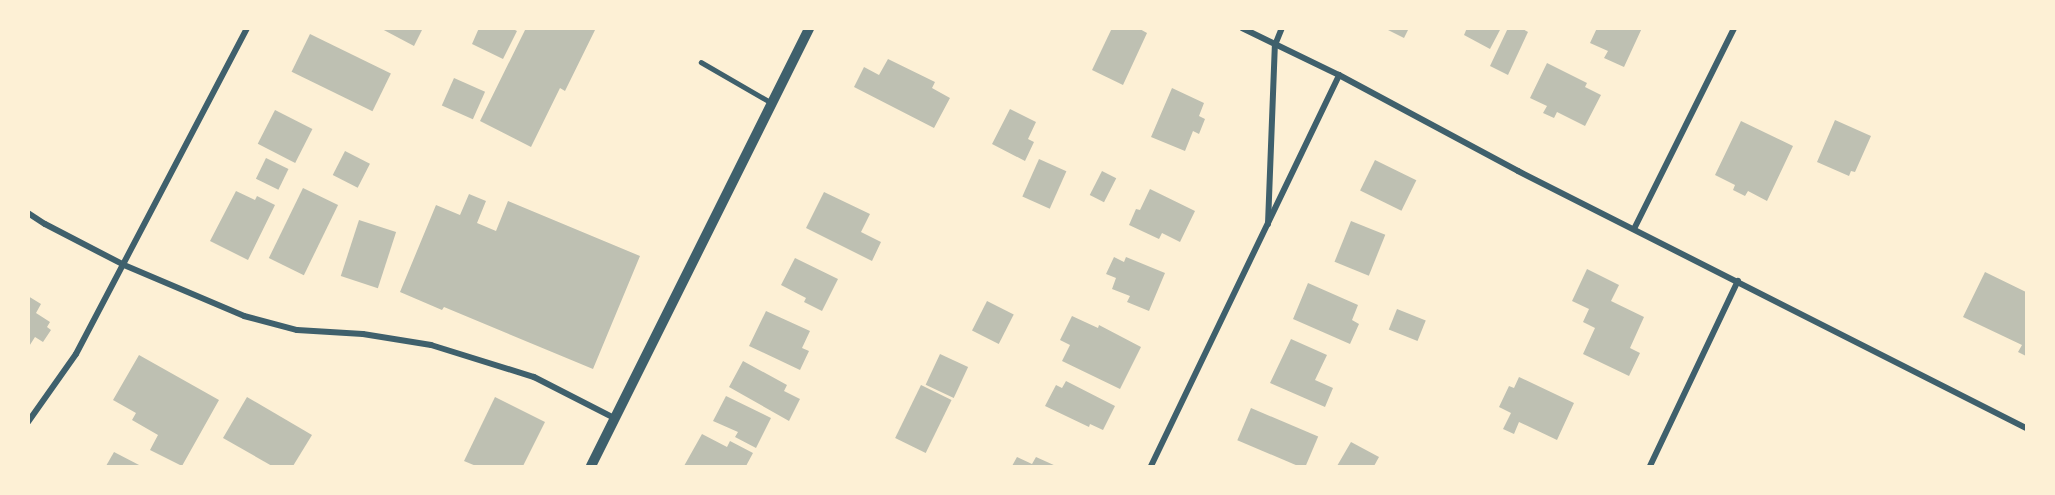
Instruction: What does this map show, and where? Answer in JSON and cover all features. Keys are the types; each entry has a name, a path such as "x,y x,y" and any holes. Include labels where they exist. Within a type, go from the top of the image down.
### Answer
{"street":[{"path":"28,422 76,354 247,28"},
{"path":"591,466 809,28"},
{"path":"1242,28 1339,75 1518,171 2026,428"},
{"path":"1268,227 1275,45 1282,28"},
{"path":"1634,229 1734,28"},
{"path":"1151,466 1268,227 1339,75"},
{"path":"28,213 124,265 244,316 297,330 363,334 431,345 534,376 616,419"},
{"path":"1650,466 1738,281"}],"lane":[{"path":"701,62 772,103"}],"building":[{"path":"380,28 423,28 414,46"},
{"path":"479,28 511,28 517,31 503,59 472,44"},
{"path":"526,28 596,28 565,91 560,88 531,147 480,121"},
{"path":"1112,28 1138,28 1147,33 1123,85 1092,70"},
{"path":"1384,28 1409,28 1404,38"},
{"path":"1467,28 1501,28 1490,49 1464,35"},
{"path":"1508,28 1521,28 1528,32 1508,75 1490,66"},
{"path":"1597,28 1642,28 1624,67 1604,58 1608,51 1590,43"},
{"path":"310,34 391,73 372,111 292,72"},
{"path":"888,59 935,82 932,88 950,98 934,128 854,87 864,67 879,75"},
{"path":"1547,63 1587,83 1585,87 1601,95 1585,126 1557,112 1554,118 1543,113 1547,106 1530,98"},
{"path":"454,78 485,92 473,119 442,105"},
{"path":"1172,88 1204,103 1199,116 1205,119 1199,134 1193,131 1185,151 1151,137"},
{"path":"1010,109 1036,122 1028,139 1034,142 1025,161 992,144"},
{"path":"275,110 312,129 295,163 258,144"},
{"path":"1835,120 1871,136 1855,172 1851,171 1849,176 1817,162"},
{"path":"1741,121 1793,146 1767,201 1748,191 1745,196 1733,190 1735,185 1715,175"},
{"path":"345,151 370,164 358,188 333,175"},
{"path":"266,158 288,169 278,190 256,179"},
{"path":"1039,159 1066,171 1050,209 1022,196"},
{"path":"1375,160 1416,180 1401,211 1360,191"},
{"path":"1102,171 1116,178 1104,202 1090,195"},
{"path":"303,188 338,205 304,275 269,258"},
{"path":"1150,189 1195,211 1180,242 1162,233 1159,239 1129,225 1136,209 1140,210"},
{"path":"236,191 255,200 257,196 275,205 248,260 210,241"},
{"path":"824,192 870,214 861,232 881,242 872,261 806,228"},
{"path":"469,194 486,201 477,223 496,231 508,201 640,256 593,369 444,307 442,310 400,292 436,205 460,215"},
{"path":"359,220 396,232 378,288 341,276"},
{"path":"1351,221 1385,235 1369,276 1335,262"},
{"path":"1114,257 1124,262 1126,257 1165,273 1149,311 1127,302 1130,296 1112,289 1116,278 1106,274"},
{"path":"795,258 838,279 822,311 804,302 806,298 781,285"},
{"path":"1587,269 1619,285 1611,301 1644,317 1630,348 1640,353 1629,376 1583,354 1595,328 1583,322 1589,309 1572,301"},
{"path":"1985,272 2026,292 2026,356 2018,352 2022,345 1963,317"},
{"path":"1308,283 1358,305 1352,320 1359,324 1350,344 1293,319"},
{"path":"28,296 41,304 36,313 50,322 47,327 51,330 43,342 35,337 28,348"},
{"path":"987,301 1014,315 999,344 972,330"},
{"path":"1397,309 1426,321 1418,341 1389,329"},
{"path":"766,311 810,331 802,348 809,351 800,370 749,346"},
{"path":"1072,316 1098,328 1099,325 1141,347 1120,389 1062,361 1070,345 1060,340"},
{"path":"1291,339 1327,355 1315,380 1333,388 1325,407 1270,383"},
{"path":"940,354 968,367 954,398 926,385"},
{"path":"139,355 219,400 182,466 150,450 158,435 132,420 136,413 113,400"},
{"path":"743,361 787,385 784,391 800,399 789,421 729,387"},
{"path":"1519,377 1574,403 1557,440 1519,422 1514,434 1503,429 1511,413 1499,407 1509,386 1514,388"},
{"path":"1066,381 1115,406 1103,430 1090,424 1089,427 1045,406 1056,385 1062,388"},
{"path":"921,385 952,400 926,453 895,438"},
{"path":"726,396 771,418 756,448 735,437 738,432 713,421"},
{"path":"247,397 312,435 293,466 272,466 223,438"},
{"path":"495,397 545,422 523,466 476,466 464,461"},
{"path":"1251,408 1318,437 1306,466 1298,466 1237,440"},
{"path":"702,434 727,447 730,441 753,453 746,466 684,466"},
{"path":"1351,442 1379,457 1374,466 1337,466"},
{"path":"114,452 141,466 106,466"},
{"path":"1017,457 1032,464 1036,457 1056,466 1012,466"}]}
